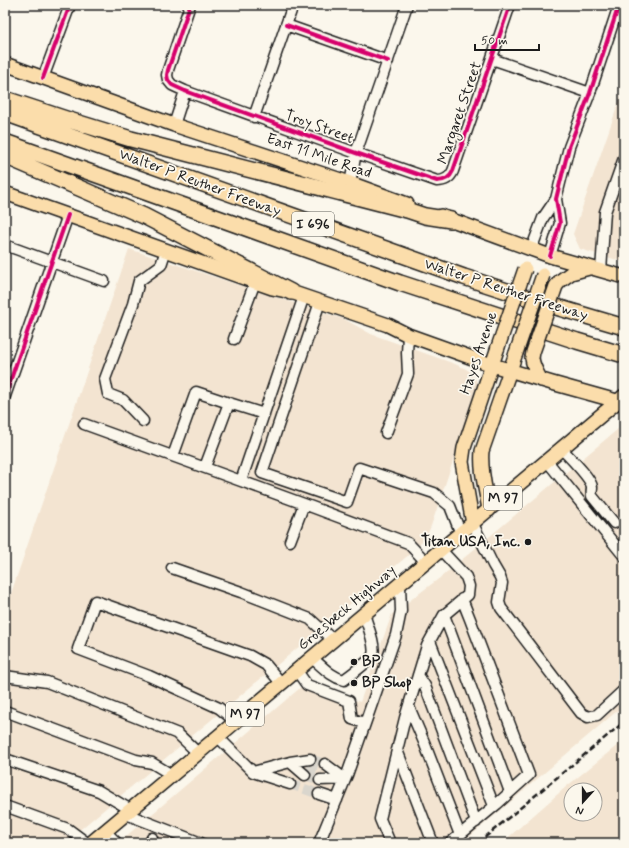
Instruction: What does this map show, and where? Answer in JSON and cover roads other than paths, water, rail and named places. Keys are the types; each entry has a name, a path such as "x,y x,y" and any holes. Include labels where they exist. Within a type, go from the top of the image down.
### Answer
{"highway":[{"path":"5,99 131,139 400,208 425,216 452,220"},
{"name":"Walter P Reuther Freeway","path":"5,114 464,277 624,328"},
{"name":"Walter P Reuther Freeway","path":"5,142 400,283 577,341 624,354"},
{"path":"5,156 144,216 298,294"}],"main road":[{"name":"East 11 Mile Road","path":"5,64 174,125 350,183 532,250 624,277"},
{"path":"5,193 272,288 298,294 388,325 408,335 492,365 541,380 622,400"},
{"name":"Hayes Avenue","path":"473,524 462,456 532,250"},
{"name":"Hayes Avenue","path":"489,510 482,469 482,451 550,256"},
{"path":"541,380 532,364 532,358 556,286 571,273 595,269"},
{"name":"Groesbeck Highway","path":"91,843 547,461 622,400"}],"street":[{"path":"43,78 70,5"},
{"name":"Troy Street","path":"190,5 168,70 168,80 172,85 254,117 356,153 437,181 445,180"},
{"path":"254,117 293,5"},
{"path":"350,183 356,153 407,5"},
{"name":"Margaret Street","path":"445,180 453,171 510,5"},
{"name":"Hayes Avenue","path":"532,250 543,218 556,199 570,147 620,5"},
{"path":"286,25 388,61"},
{"path":"492,59 590,93"},
{"path":"174,125 185,91"},
{"path":"595,269 605,212 624,158"},
{"name":"Hayes Avenue","path":"550,256 560,224 556,199"},
{"path":"5,396 68,215"},
{"path":"5,246 104,281"},
{"path":"143,421 123,400 108,394 105,379 133,304 139,281 161,265 166,250"},
{"path":"234,339 255,282"},
{"path":"241,481 264,414 298,294"},
{"path":"320,302 262,473 347,502 359,468 434,493 450,506 461,534"},
{"path":"386,433 408,374 408,335"},
{"path":"173,456 196,392 264,414"},
{"path":"205,468 229,403"},
{"path":"84,424 408,543 426,562"},
{"path":"562,449 588,478 592,486 592,496 614,523"},
{"path":"547,461 624,556"},
{"path":"290,541 304,504"},
{"path":"473,524 502,583 499,602 501,608 581,713 588,717 597,715 624,690"},
{"path":"390,843 380,818 409,706 427,646 444,615 468,595 470,586 466,577 441,550"},
{"path":"172,568 242,592 310,619 333,640"},
{"path":"319,843 366,723 396,635 401,611 400,585"},
{"path":"450,843 529,775 462,599"},
{"path":"236,722 219,708 149,676 78,649 96,601 250,656 266,665 282,684"},
{"path":"312,658 339,679 344,680 353,673 372,656 374,650 364,614"},
{"path":"444,615 510,792"},
{"path":"430,641 494,806"},
{"path":"297,671 307,685 349,701 352,719 366,723"},
{"path":"418,675 425,686 476,822"},
{"path":"5,676 47,682 171,731 178,734 198,753"},
{"path":"409,706 460,835"},
{"path":"5,711 136,760 152,763 172,775"},
{"path":"218,737 253,772 290,784"},
{"path":"397,750 433,843"},
{"path":"5,759 99,791 128,812 201,843"},
{"path":"253,772 290,762 307,767 290,762"},
{"path":"322,772 345,779"},
{"path":"319,794 337,800"},
{"path":"5,806 68,829 87,843"},
{"path":"105,831 117,843"}],"tunnel":[{"path":"310,759 325,764"},
{"path":"307,768 322,772"},
{"path":"305,775 320,780"},
{"path":"290,784 319,794"}],"railway":[{"path":"478,843 624,722"}],"place":[{"name":"Titan USA, Inc.","path":"528,542"},
{"name":"BP","path":"354,662"},
{"name":"BP Shop","path":"354,683"}]}
